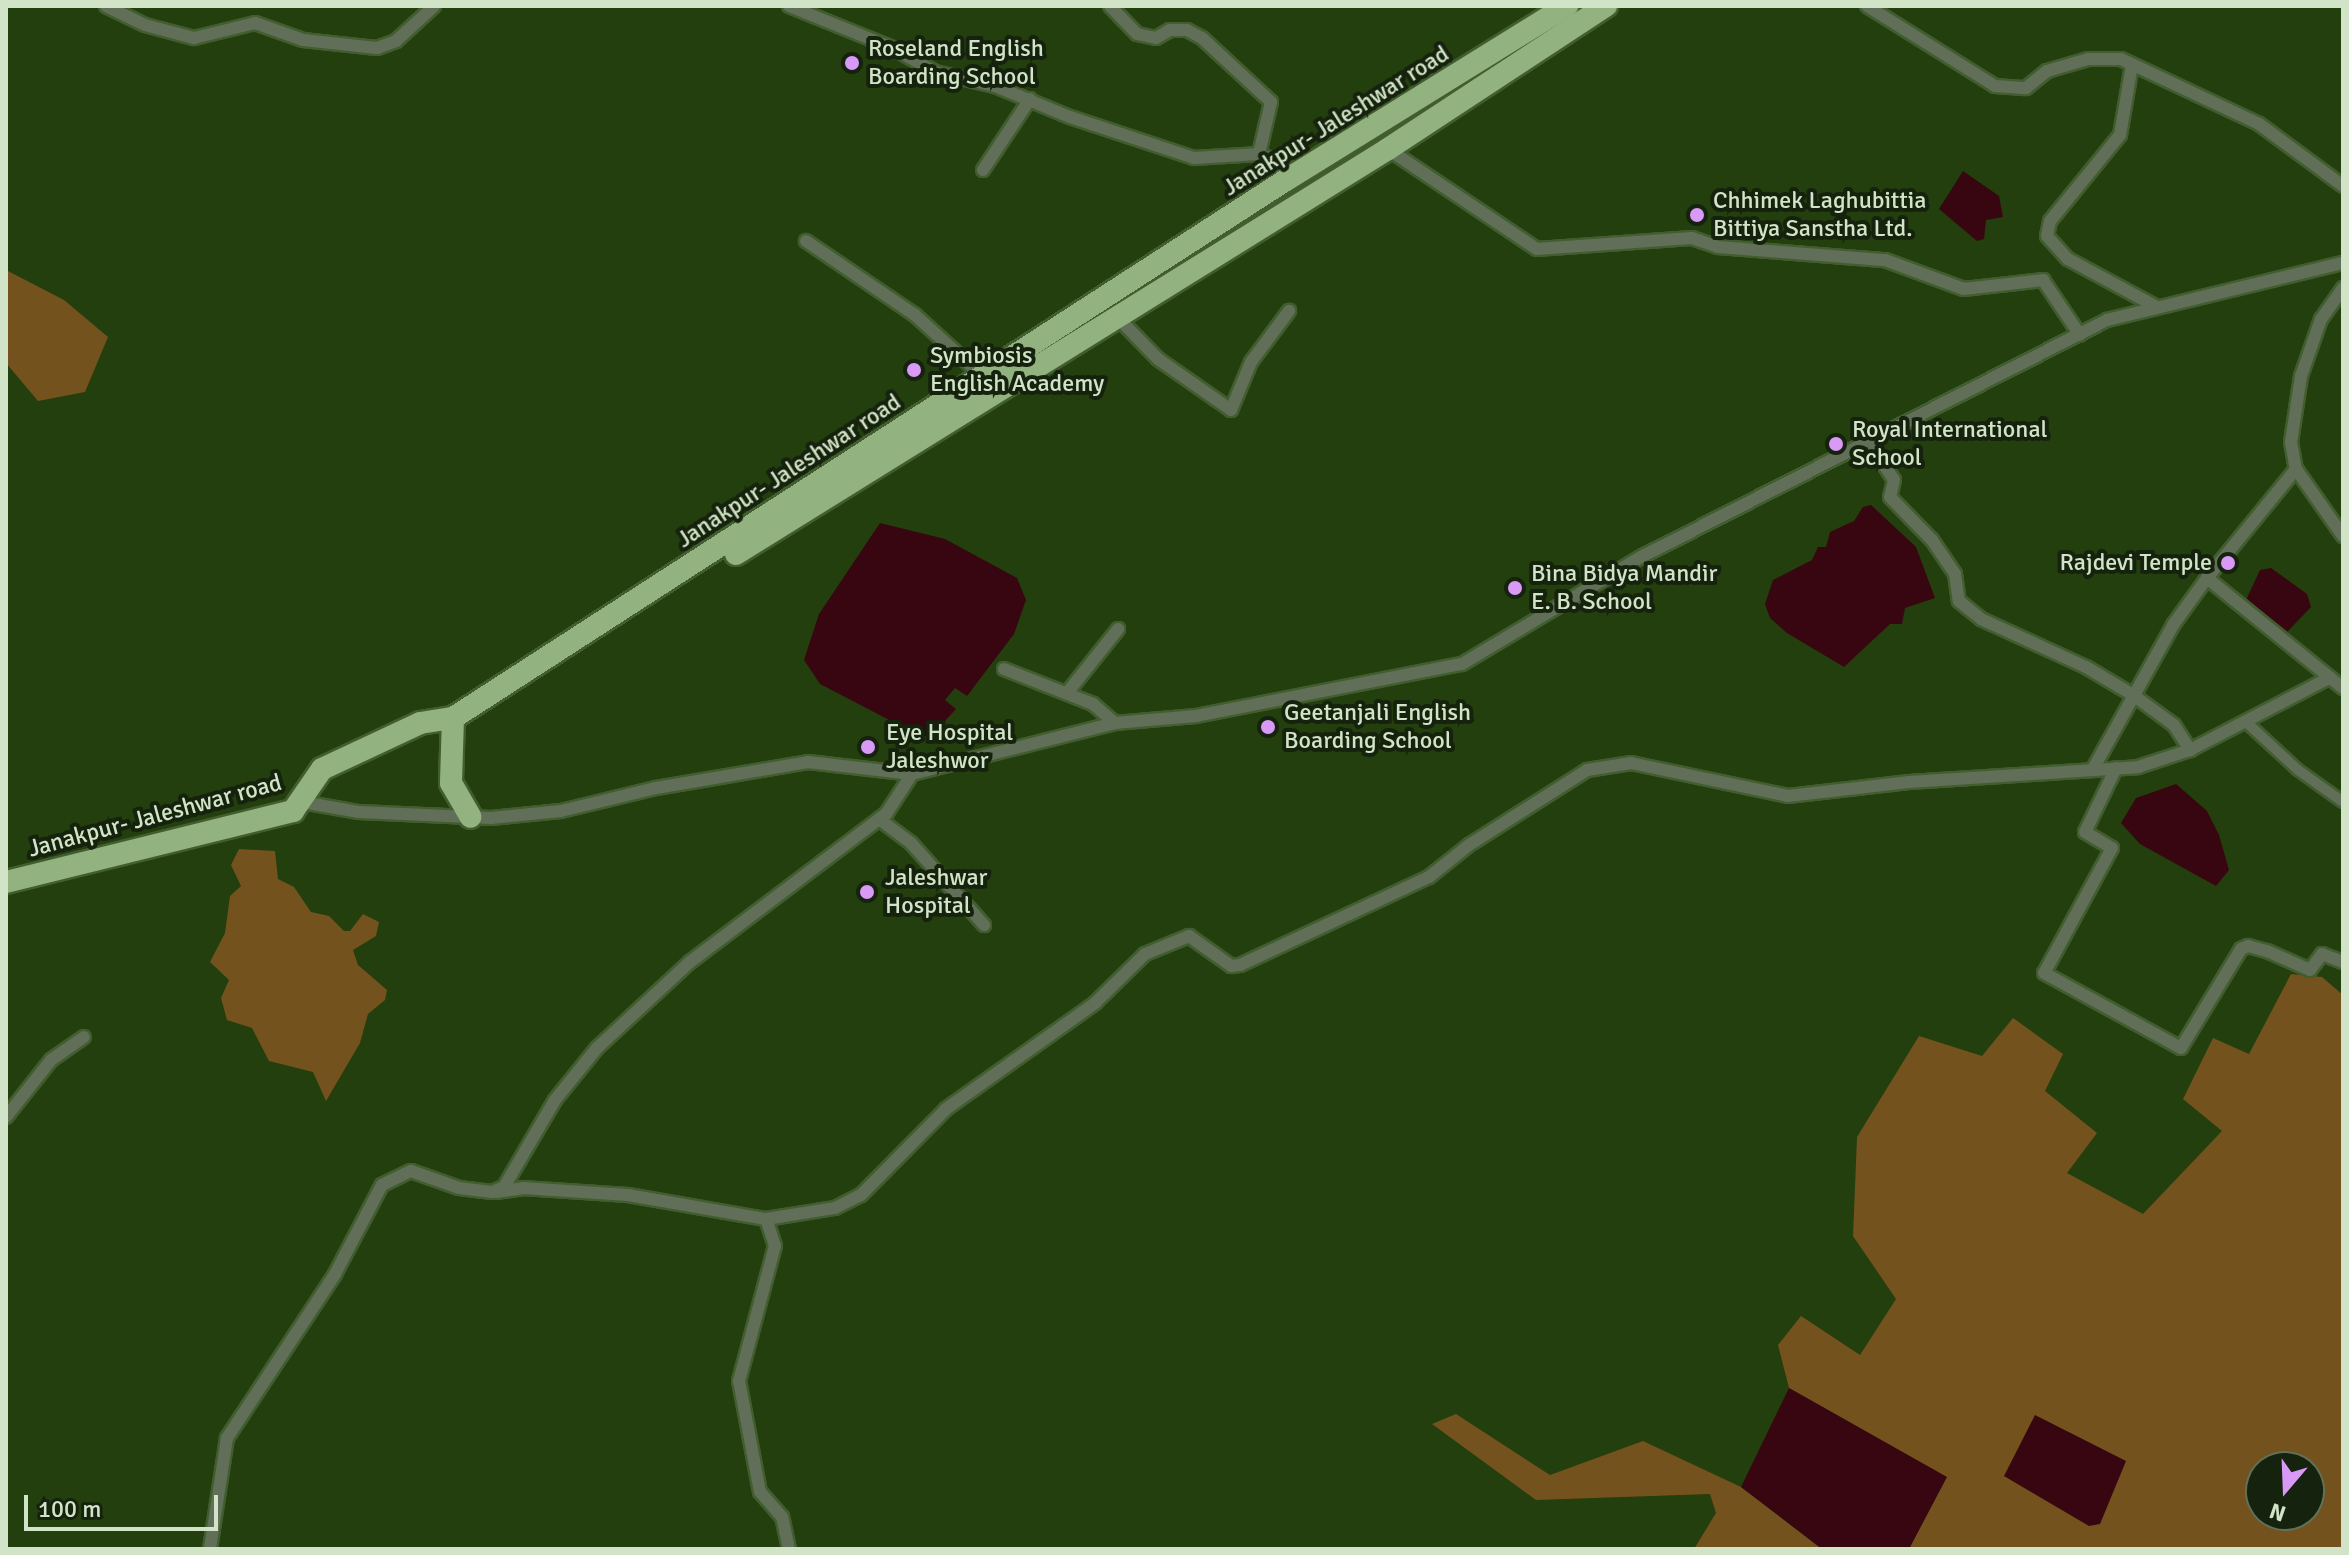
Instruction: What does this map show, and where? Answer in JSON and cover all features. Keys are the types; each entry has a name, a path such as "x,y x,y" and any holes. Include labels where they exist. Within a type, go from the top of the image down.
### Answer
{"highway":[{"name":"Janakpur- Jaleshwar road","path":"6,882 293,811 322,769 420,723 453,718 572,644 981,375 1286,180 1567,6"},
{"path":"572,644 603,640 1388,149 1606,6"},
{"path":"453,718 451,783 471,817"},
{"name":"Janakpur- Jaleshwar road","path":"6,882 47,872"}],"street":[{"path":"106,6 145,25 194,38 255,23 303,40 377,48 396,41 434,6"},
{"path":"789,6 893,48 935,72 1030,99 1194,158 1259,154 1276,161 1286,180"},
{"path":"1110,6 1137,34 1156,38 1170,30 1187,30 1202,38 1271,102 1259,154"},
{"path":"1867,6 1995,86 2026,88 2047,71 2088,59 2121,59 2259,124 2343,186"},
{"path":"2132,65 2120,135 2050,221 2047,236 2068,259 2155,306"},
{"path":"983,170 1030,99"},
{"path":"1388,149 1537,249 1692,238 1718,247 1885,260 1964,289 2043,280 2080,335"},
{"path":"806,241 915,315 981,375"},
{"path":"302,802 359,812 471,817 561,811 656,788 808,762 912,774 1115,723 1196,716 1462,664 1641,557 2107,320 2343,263"},
{"path":"2343,288 2321,319 2301,376 2291,442 2296,469 2343,536"},
{"path":"1118,318 1158,359 1231,410 1251,362 1289,311"},
{"path":"1869,442 1894,480 1890,497 1932,540 1955,574 1959,601 1981,619 2086,667 2133,695 2174,725 2190,750"},
{"path":"2093,769 2133,695 2207,578 2296,469"},
{"path":"2207,578 2343,688"},
{"path":"1067,693 1118,629"},
{"path":"1004,669 1093,704 1115,723"},
{"path":"210,1549 227,1438 335,1274 382,1185 411,1171 459,1188 492,1192 523,1188 628,1195 766,1219 835,1208 861,1195 946,1109 1095,1003 1145,954 1189,936 1231,966 1240,965 1429,877 1469,845 1587,770 1631,763 1788,796 2138,767 2190,750 2329,678"},
{"path":"2246,722 2298,770 2343,802"},
{"path":"2116,768 2085,832 2112,848 2044,973 2181,1048 2241,949 2248,946 2267,951 2310,970 2322,954 2343,962"},
{"path":"492,1192 504,1187 555,1100 597,1048 710,945 879,819 912,774"},
{"path":"879,819 911,843 984,925"},
{"path":"6,1117 51,1060 84,1037"},
{"path":"766,1219 775,1246 739,1381 760,1492 782,1517 789,1549"}],"shaded area":[{"path":"1963,171 1999,196 2003,217 1986,220 1984,239 1977,241 1939,209"},
{"path":"6,270 64,300 108,337 85,392 38,401 6,363"},
{"path":"1871,505 1916,547 1935,598 1905,608 1902,624 1890,624 1844,667 1787,633 1770,618 1765,604 1773,580 1812,560 1818,547 1826,547 1830,532 1854,521 1863,507"},
{"path":"880,523 945,539 1017,578 1026,600 1014,634 967,696 955,688 945,700 956,709 931,736 920,736 820,684 804,660 819,614"},
{"path":"2271,568 2307,594 2311,607 2287,632 2249,610 2247,598 2260,570"},
{"path":"2176,784 2207,811 2219,835 2229,870 2216,886 2140,844 2121,823 2136,798"},
{"path":"239,849 275,851 278,879 294,887 311,912 329,916 344,931 350,931 363,914 379,922 376,936 353,950 358,965 387,990 385,1000 368,1014 360,1043 326,1101 313,1072 269,1061 252,1028 227,1020 221,998 229,980 210,962 225,933 230,896 241,886 231,865"},
{"path":"2291,974 2322,977 2343,995 2343,1549 1909,1549 1946,1477 1789,1388 1778,1345 1801,1316 1860,1355 1896,1299 1853,1236 1857,1137 1919,1036 1982,1056 2013,1018 2063,1054 2045,1091 2097,1133 2067,1173 2143,1214 2222,1131 2183,1099 2213,1038 2249,1054"},
{"path":"1789,1388 1947,1477 1909,1549 1822,1549 1741,1487"},
{"path":"1456,1414 1550,1475 1643,1441 1741,1487 1822,1549 1694,1549 1716,1513 1710,1494 1536,1500 1432,1424"},
{"path":"2035,1415 2126,1461 2100,1524 2089,1526 2004,1476"}],"place":[{"name":"Roseland English Boarding School","path":"852,63"},
{"name":"Chhimek Laghubittia Bittiya Sanstha Ltd.","path":"1697,215"},
{"name":"Symbiosis English Academy","path":"914,370"},
{"name":"Royal International School","path":"1836,444"},
{"name":"Rajdevi Temple","path":"2228,563"},
{"name":"Bina Bidya Mandir E. B. School","path":"1515,588"},
{"name":"Geetanjali English Boarding School","path":"1268,727"},
{"name":"Eye Hospital Jaleshwor","path":"868,747"},
{"name":"Jaleshwar Hospital","path":"867,892"}]}
